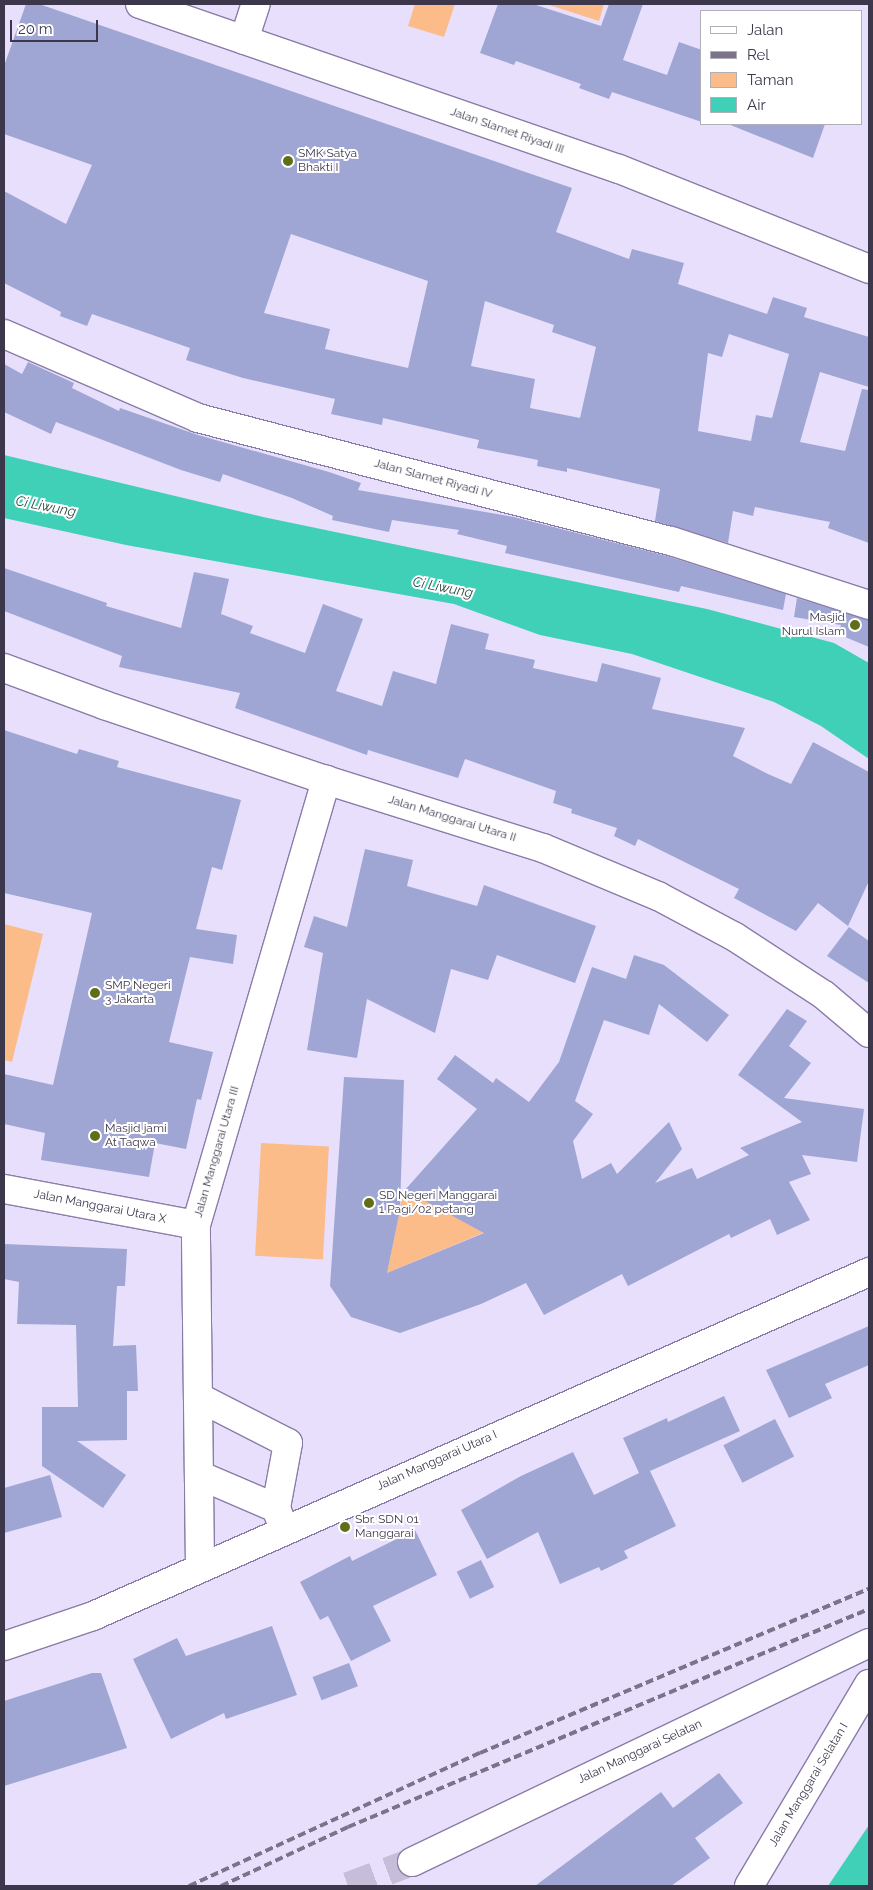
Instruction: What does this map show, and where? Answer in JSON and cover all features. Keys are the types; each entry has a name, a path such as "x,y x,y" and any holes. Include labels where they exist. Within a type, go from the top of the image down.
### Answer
{"street":[{"name":"Jalan Slamet Riyadi III","path":"140,4 619,170 869,269"},
{"path":"244,40 256,4"},
{"name":"Jalan Slamet Riyadi IV","path":"4,334 198,418 670,541 869,606"},
{"name":"Jalan Manggarai Utara II","path":"4,668 104,705 326,780 542,848 658,896 743,942 824,995 869,1033"},
{"name":"Jalan Manggarai Utara III","path":"200,1566 196,1225 326,780"},
{"name":"Jalan Manggarai Utara X","path":"4,1189 196,1225"},
{"name":"Jalan Manggarai Utara I","path":"4,1646 93,1616 200,1566 280,1518 869,1272"},
{"path":"198,1397 288,1443 280,1518 198,1475"},
{"name":"Jalan Manggarai Selatan","path":"412,1862 869,1643"},
{"name":"Jalan Manggarai Selatan I","path":"749,1886 869,1684"}],"green space":[{"path":"415,4 455,4 444,37 408,26"},
{"path":"546,4 604,4 599,21"},
{"path":"4,924 43,934 12,1062 4,1060"},
{"path":"261,1143 329,1147 323,1259 255,1256"},
{"path":"404,1189 457,1218 528,1214 387,1273"}],"water":[{"name":"Ci Liwung","path":"4,455 263,517 707,609 834,643 869,663 869,759 821,726 774,702 632,654 540,635 454,604 126,545 4,518"},
{"path":"869,1825 869,1886 828,1886"}],"building":[{"path":"26,4 39,4 572,188 556,232 629,259 632,249 684,263 678,284 767,314 773,297 807,308 804,317 869,337 869,387 820,372 800,442 845,451 862,389 869,390 869,543 828,528 830,522 755,507 753,516 733,511 728,543 655,521 660,489 567,468 567,472 537,466 538,460 477,448 479,440 383,418 382,425 331,414 335,399 243,378 186,360 190,348 92,314 87,326 60,316 61,312 4,283 4,191 66,224 92,165 4,134 4,66","holes":["291,234 428,281 408,368 325,349 330,329 264,313","485,301 554,325 552,332 596,347 580,418 530,408 535,379 471,366","729,334 789,354 772,418 756,415 751,441 698,431 708,353 722,357"]},
{"path":"498,4 533,4 601,26 609,4 643,4 623,60 667,75 679,42 700,49 700,121 612,92 609,99 579,88 581,84 516,61 514,65 480,53"},
{"path":"730,125 825,125 813,158"},
{"path":"28,362 74,383 72,388 119,411 120,408 198,435 329,472 361,483 358,490 514,517 667,556 786,594 783,610 681,586 679,592 505,553 507,546 457,534 459,530 392,520 389,532 332,520 333,516 292,498 223,474 220,482 181,470 56,422 51,434 4,412 4,364 22,374"},
{"path":"4,568 107,603 106,606 181,628 194,572 229,579 221,614 253,626 250,633 305,653 323,604 363,619 336,691 382,706 393,671 436,684 451,624 489,634 485,649 535,660 533,668 597,682 602,663 661,678 652,709 745,728 733,756 768,774 791,784 813,742 869,772 869,881 848,926 818,903 796,931 734,898 739,889 638,839 635,846 614,836 617,828 571,813 572,809 553,803 556,791 465,759 458,778 368,750 367,755 235,708 240,693 119,667 122,656 4,611"},
{"path":"797,598 869,620 869,647 838,634 841,625 794,617"},
{"path":"4,730 77,754 79,749 119,761 117,767 241,800 222,870 212,867 196,929 237,935 233,964 190,957 169,1042 213,1052 201,1100 197,1099 186,1149 155,1143 149,1177 41,1160 45,1133 4,1124 4,1074 53,1085 92,913 4,893"},
{"path":"365,849 413,860 407,886 477,906 484,885 596,926 575,983 497,955 488,980 451,969 435,1033 367,999 357,1058 307,1050 323,953 304,947 314,916 347,927"},
{"path":"849,927 869,941 869,983 827,956"},
{"path":"634,955 664,965 729,1015 707,1042 659,1004 649,1035 604,1020 575,1101 593,1114 573,1141 582,1179 611,1163 617,1174 669,1122 682,1149 655,1183 692,1168 697,1179 749,1155 740,1148 802,1122 738,1075 787,1009 807,1021 789,1046 811,1063 784,1098 864,1109 857,1162 802,1155 811,1174 789,1182 810,1220 777,1235 770,1219 731,1238 729,1234 628,1286 622,1274 544,1315 526,1283 481,1304 400,1333 351,1317 330,1286 344,1077 404,1080 400,1210 387,1273 484,1233 405,1190 477,1109 437,1079 455,1055 493,1083 496,1078 529,1102 559,1062 592,967 626,979"},
{"path":"4,1244 127,1249 125,1286 117,1286 113,1346 136,1345 138,1391 127,1391 127,1440 77,1441 126,1475 103,1508 42,1466 42,1407 78,1407 76,1325 17,1324 19,1282 4,1279"},
{"path":"869,1326 869,1365 825,1384 832,1398 789,1418 766,1370"},
{"path":"724,1396 740,1431 650,1471 676,1526 624,1551 628,1558 601,1571 599,1567 560,1584 538,1532 487,1559 461,1510 521,1476 573,1452 594,1495 639,1473 623,1438 667,1418 668,1422"},
{"path":"775,1419 794,1456 742,1483 723,1445"},
{"path":"50,1475 62,1517 4,1533 4,1488"},
{"path":"415,1530 437,1575 373,1606 391,1641 351,1661 328,1616 320,1620 300,1582 350,1556 352,1561"},
{"path":"481,1560 494,1587 470,1599 457,1572"},
{"path":"272,1626 297,1695 226,1719 224,1713 171,1739 133,1659 177,1638 186,1656"},
{"path":"349,1663 358,1686 322,1700 313,1677"},
{"path":"92,1673 101,1673 127,1748 4,1786 4,1701"},
{"path":"719,1773 743,1803 695,1838 710,1858 671,1886 535,1886 661,1792 673,1808"}],"tunnel":[{"path":"348,1886 412,1862"}],"railway":[{"path":"189,1886 480,1753 869,1589"},
{"path":"221,1886 348,1827 869,1609"}],"place":[{"name":"SMK Satya Bhakti I","path":"288,161"},
{"name":"Masjid Nurul Islam","path":"855,625"},
{"name":"SMP Negeri 3 Jakarta","path":"95,993"},
{"name":"Masjid jami At Taqwa","path":"95,1136"},
{"name":"SD Negeri Manggarai 1 Pagi/02 petang","path":"369,1203"},
{"name":"Sbr. SDN 01 Manggarai","path":"345,1527"}]}
